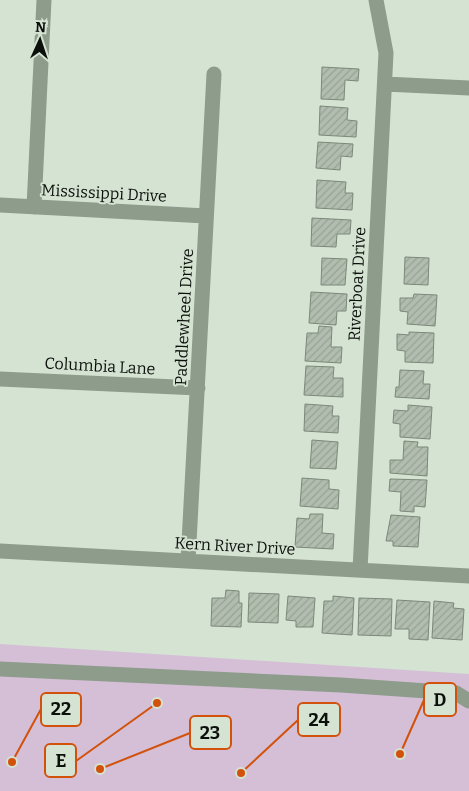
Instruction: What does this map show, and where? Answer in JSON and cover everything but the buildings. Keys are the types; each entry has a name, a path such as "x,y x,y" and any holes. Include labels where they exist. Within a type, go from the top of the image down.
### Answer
{"street":[{"path":"34,207 44,0"},
{"name":"Riverboat Drive","path":"360,570 386,53 376,0"},
{"name":"Paddlewheel Drive","path":"188,561 214,74"},
{"path":"385,84 469,88"},
{"name":"Mississippi Drive","path":"0,205 206,216"},
{"name":"Columbia Lane","path":"0,379 198,388"},
{"name":"Kern River Drive","path":"0,551 469,576"},
{"path":"0,669 350,685 456,693 469,701"}],"shaded area":[{"path":"0,644 469,674 469,791 0,791"}],"place":[{"name":"E","path":"157,703"},
{"name":"D","path":"400,754"},
{"name":"22","path":"12,762"},
{"name":"23","path":"100,769"},
{"name":"24","path":"241,773"}]}
